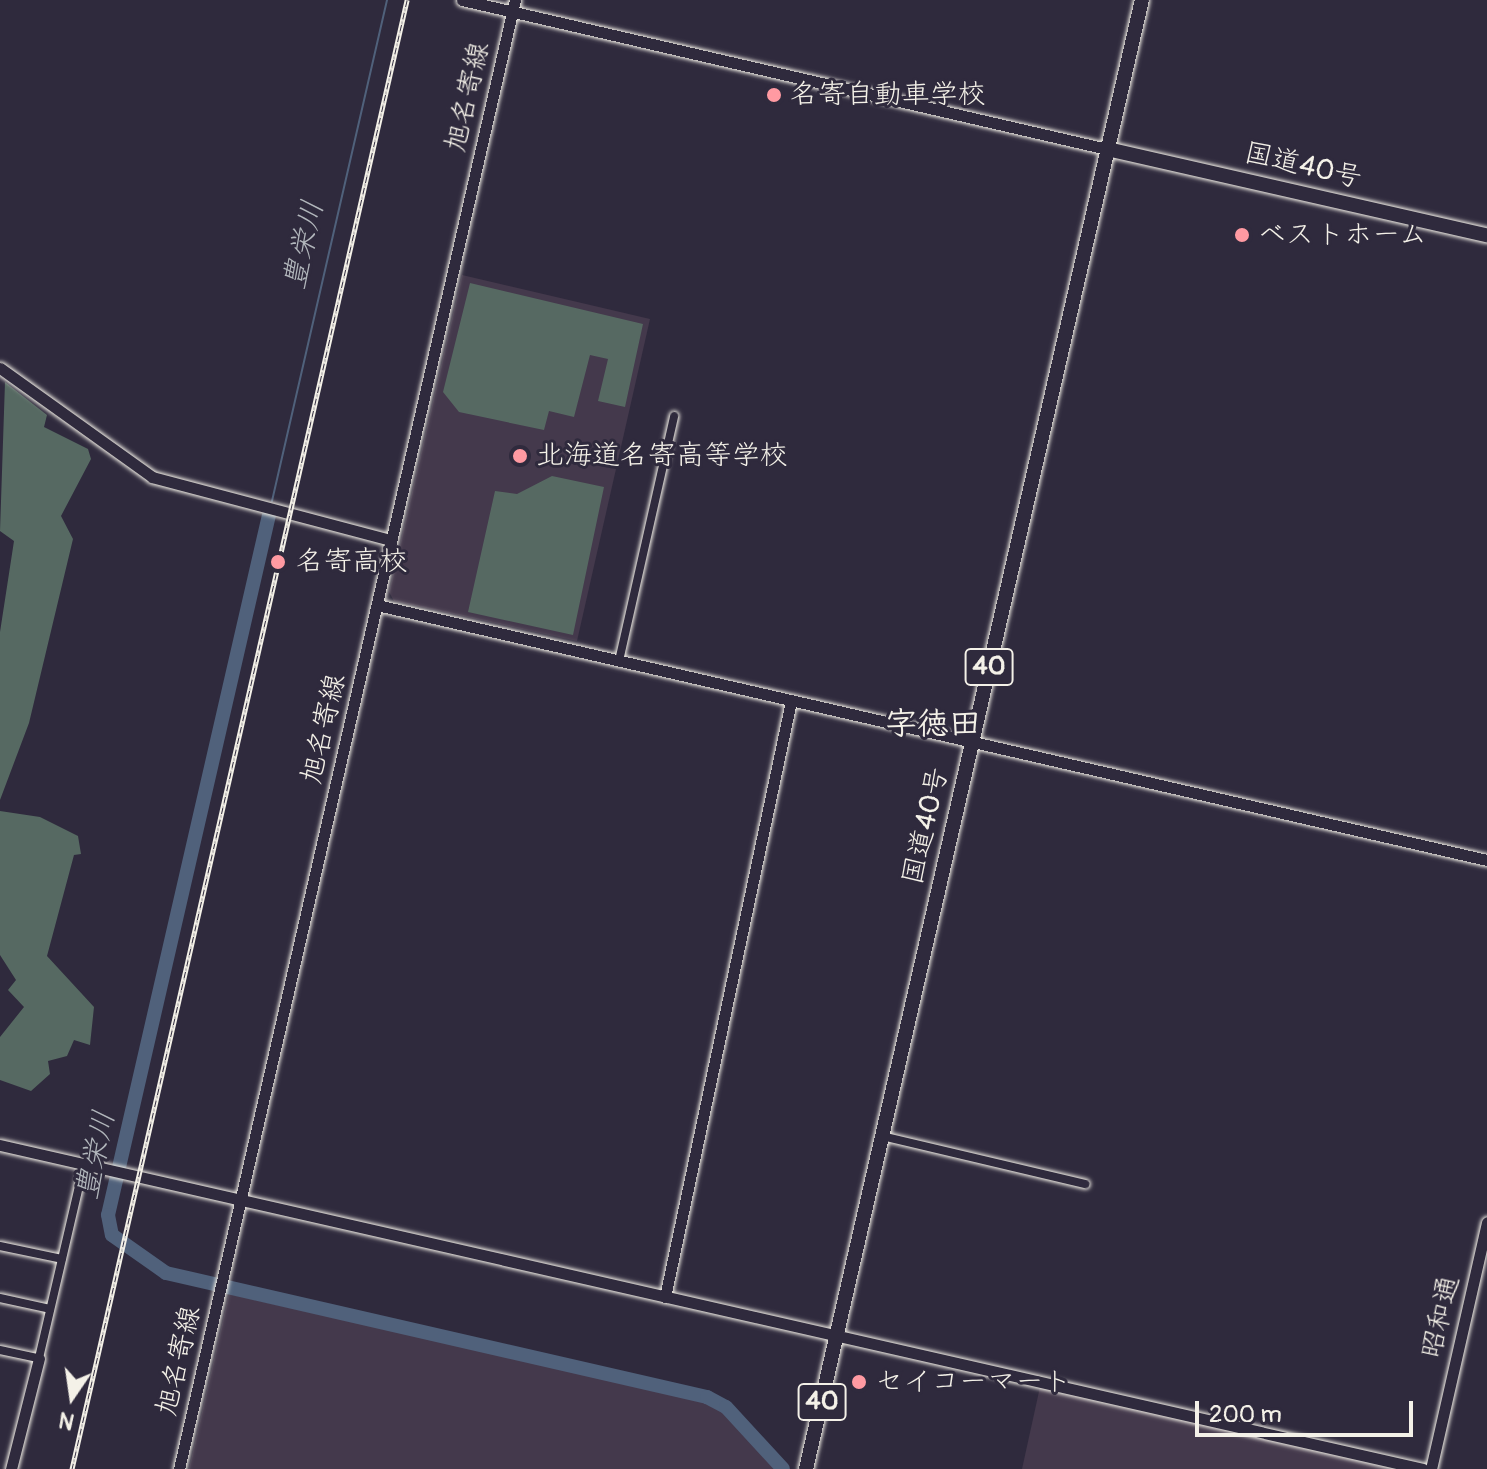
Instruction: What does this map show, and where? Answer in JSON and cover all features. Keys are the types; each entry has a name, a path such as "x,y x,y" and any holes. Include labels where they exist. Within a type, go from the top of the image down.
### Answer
{"highway":[{"name":"国道40号","path":"806,1469 1142,0"},
{"name":"国道40号","path":"1107,149 1487,235"}],"street":[{"path":"462,0 514,6 1107,149"},
{"name":"旭名寄線","path":"179,1469 514,6"},
{"path":"0,368 152,477 391,540"},
{"path":"619,661 674,416"},
{"path":"377,605 1487,860"},
{"path":"665,1297 791,701"},
{"path":"882,1136 1085,1184"},
{"path":"0,1145 1423,1469"},
{"path":"11,1469 84,1164"},
{"name":"昭和通","path":"1431,1469 1487,1222"},
{"path":"0,1246 62,1259"},
{"path":"0,1298 50,1309"},
{"path":"0,1350 39,1358"}],"shaded area":[{"name":"北海道名寄高等学校","path":"462,275 650,319 577,641 394,601 389,592"},
{"path":"229,1294 702,1401 727,1414 775,1469 189,1469"},
{"path":"1040,1387 1394,1469 1022,1469"}],"green space":[{"path":"470,283 643,324 625,407 598,401 608,359 590,355 574,417 549,411 544,430 459,412 443,392"},
{"path":"5,382 47,415 44,427 88,449 91,459 61,516 73,539 29,723 0,800 0,632 14,541 0,531"},
{"path":"552,476 604,487 573,635 468,612 495,491 517,494"},
{"path":"0,811 40,817 78,836 81,854 74,855 47,956 94,1007 90,1045 74,1040 67,1056 48,1061 50,1074 31,1091 0,1080 0,1037 24,1007 8,990 16,980 0,955"}],"waterway":[{"name":"豊栄川","path":"272,501 387,0"},
{"name":"豊栄川","path":"269,515 108,1215 112,1235 166,1273 707,1397 726,1407 783,1469"}],"railway":[{"path":"72,1469 407,0"}],"place":[{"name":"名寄自動車学校","path":"774,95"},
{"name":"ベストホーム","path":"1242,235"},
{"name":"北海道名寄高等学校","path":"520,456"},
{"name":"名寄高校","path":"278,562"},
{"name":"セイコーマート","path":"859,1382"}],"district":[{"name":"字徳田","path":"933,724"}]}
